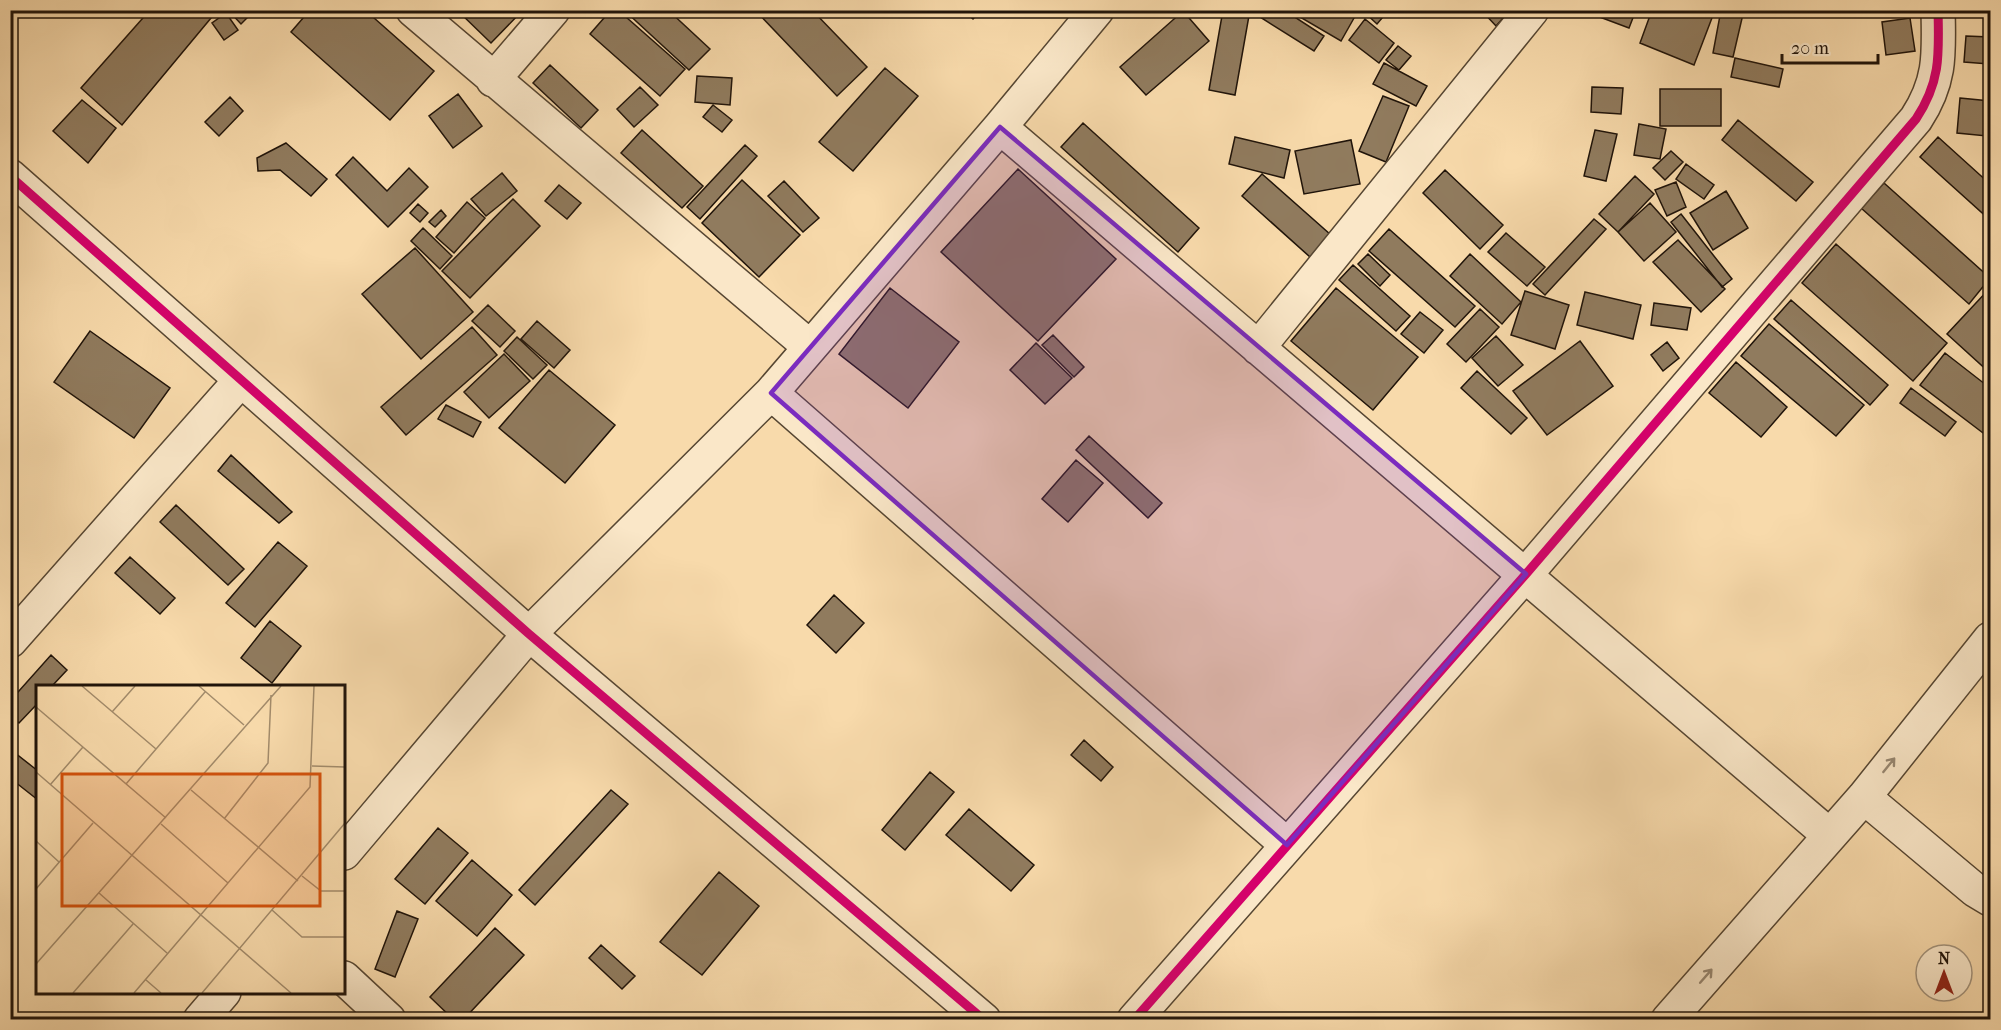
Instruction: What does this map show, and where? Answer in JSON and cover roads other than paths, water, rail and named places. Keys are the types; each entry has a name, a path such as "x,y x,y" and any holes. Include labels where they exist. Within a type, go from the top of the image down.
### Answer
{"street":[{"path":"413,10 810,347"},
{"path":"494,80 553,10"},
{"path":"345,852 529,634 771,393 1000,127 1097,10"},
{"path":"1258,348 1532,10"},
{"path":"1134,1020 1526,574 1916,119 1935,82 1939,61 1938,10"},
{"path":"1000,127 1829,835"},
{"path":"10,176 529,634 984,1020"},
{"path":"10,641 240,381"},
{"path":"771,393 1287,845"},
{"path":"1668,1020 1864,796 1990,639"},
{"path":"1864,796 1975,890 1990,899"},
{"path":"345,979 389,1020"},
{"path":"200,1020 223,994"}]}
